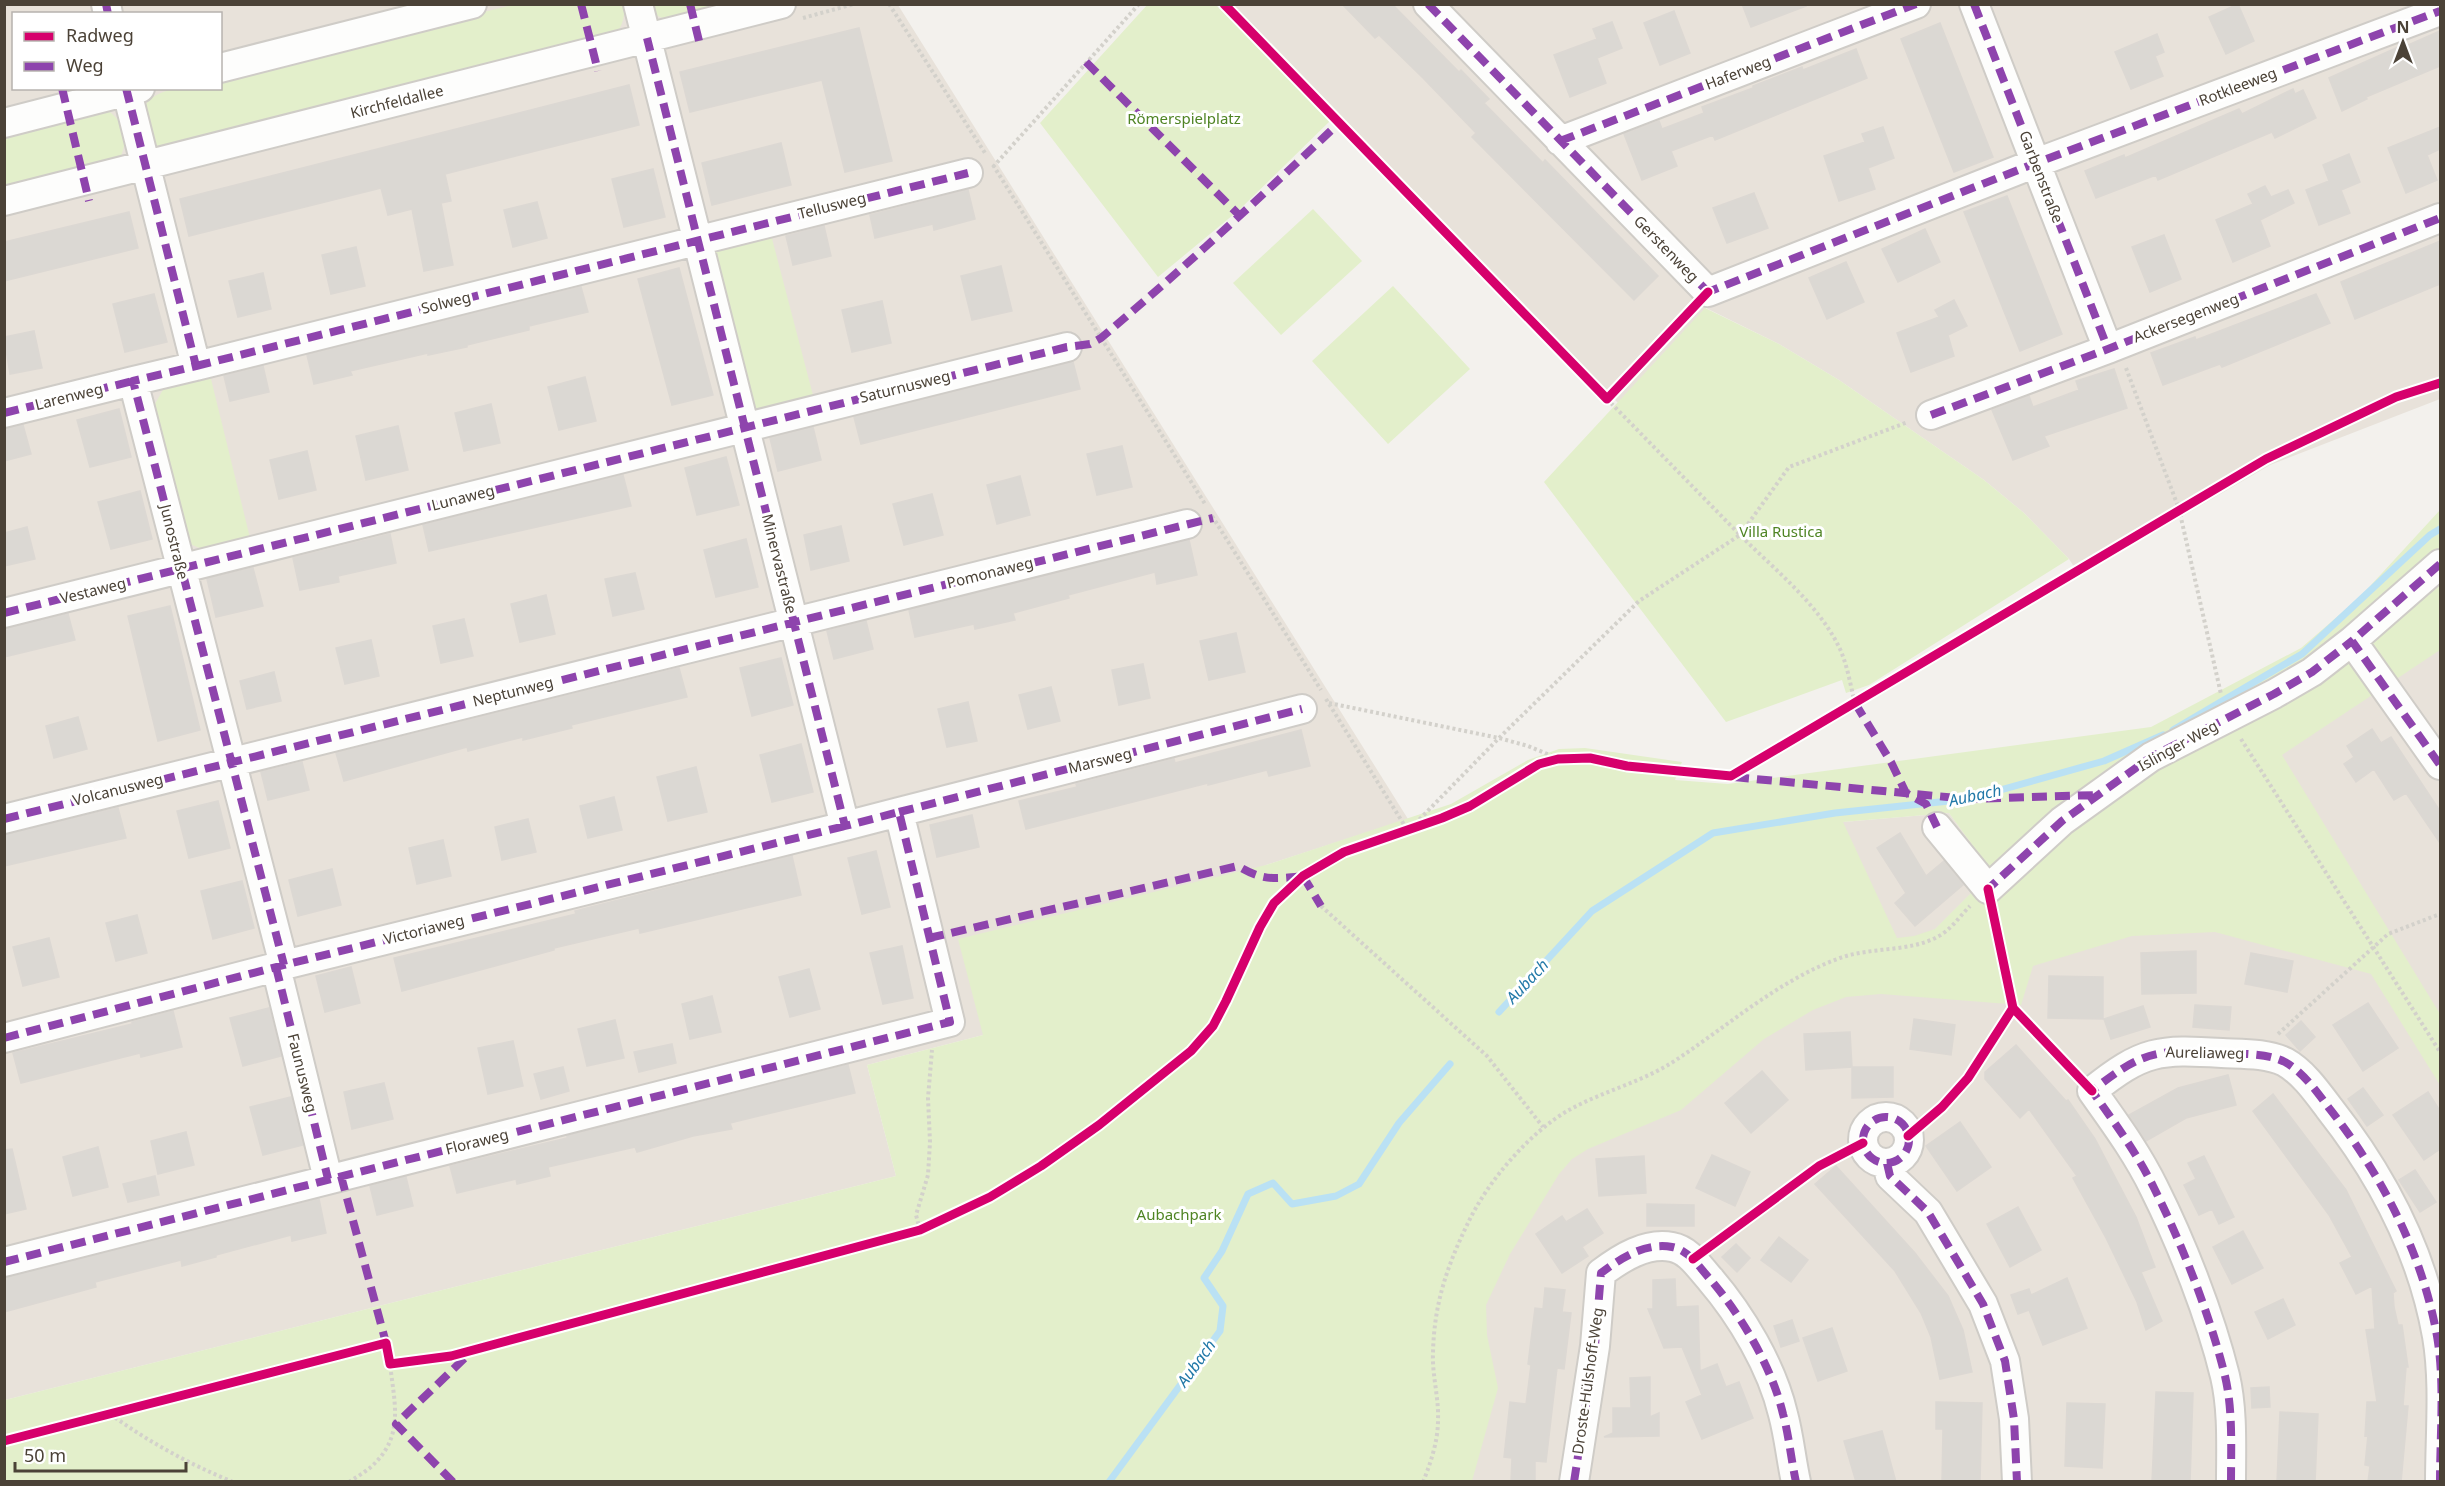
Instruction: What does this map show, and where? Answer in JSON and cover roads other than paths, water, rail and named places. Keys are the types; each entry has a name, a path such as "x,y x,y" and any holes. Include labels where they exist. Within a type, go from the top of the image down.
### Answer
{"street":[{"path":"222,67 472,4"},
{"path":"638,4 648,38"},
{"name":"Kirchfeldallee","path":"4,201 781,4"},
{"name":"Gerstenweg","path":"1428,4 1708,292 2036,163"},
{"name":"Haferweg","path":"1560,141 1916,4"},
{"name":"Garbenstraße","path":"1974,4 2036,163 2113,347"},
{"name":"Rotkleeweg","path":"2036,163 2440,11"},
{"name":"Minervastraße","path":"648,38 845,826"},
{"path":"4,123 131,90 146,165 196,366 133,381"},
{"name":"Tellusweg","path":"697,240 981,170"},
{"name":"Ackersegenweg","path":"1931,415 2113,347 2440,218"},
{"name":"Solweg","path":"196,366 697,240"},
{"name":"Saturnusweg","path":"744,428 1066,347"},
{"name":"Larenweg","path":"4,413 133,381"},
{"name":"Junostraße","path":"133,381 232,761 280,966"},
{"name":"Lunaweg","path":"181,568 744,428"},
{"name":"Pomonaweg","path":"794,622 1186,524"},
{"name":"Islinger Weg","path":"1937,827 1988,889 2062,821 2151,757 2229,718 2312,672 2352,641 2440,564"},
{"name":"Vestaweg","path":"4,613 181,568"},
{"name":"Neptunweg","path":"232,761 794,622"},
{"path":"2352,641 2440,765"},
{"name":"Marsweg","path":"899,812 1302,710"},
{"name":"Volcanusweg","path":"4,819 232,761"},
{"path":"845,826 899,812"},
{"name":"Floraweg","path":"4,1262 942,1024 899,812"},
{"name":"Victoriaweg","path":"4,1038 280,966 845,826"},
{"name":"Faunusweg","path":"280,966 328,1179"},
{"name":"Aureliaweg","path":"2230,1482 2232,1443 2225,1378 2210,1327 2154,1187 2126,1139 2092,1091 2119,1070 2155,1053 2174,1050 2254,1055 2285,1062 2309,1082 2355,1141 2384,1190 2408,1240 2427,1288 2437,1338 2440,1383 2440,1482"},
{"path":"1887,1163 1890,1176 1928,1212 1983,1304 2005,1361 2014,1419 2017,1482"},
{"name":"Droste-Hülshoff-Weg","path":"1574,1482 1595,1346 1601,1273 1617,1260 1637,1251 1671,1246 1682,1250 1693,1259 1729,1301 1749,1334 1777,1392 1796,1482"}],"waterway":[{"name":"Aubach","path":"2173,730 2302,654 2430,535 2440,529"},
{"name":"Aubach","path":"1499,1012 1592,911 1713,833 1835,813 1968,799 2104,761 2163,735"},
{"name":"Aubach","path":"1109,1482 1220,1331 1223,1306 1204,1278 1222,1251 1248,1194 1273,1183 1292,1204 1336,1196 1359,1184 1399,1123 1450,1064"}],"park label":[{"name":"Römerspielplatz","path":"1184,119"},
{"name":"Villa Rustica","path":"1781,532"},
{"name":"Aubachpark","path":"1179,1215"}]}
